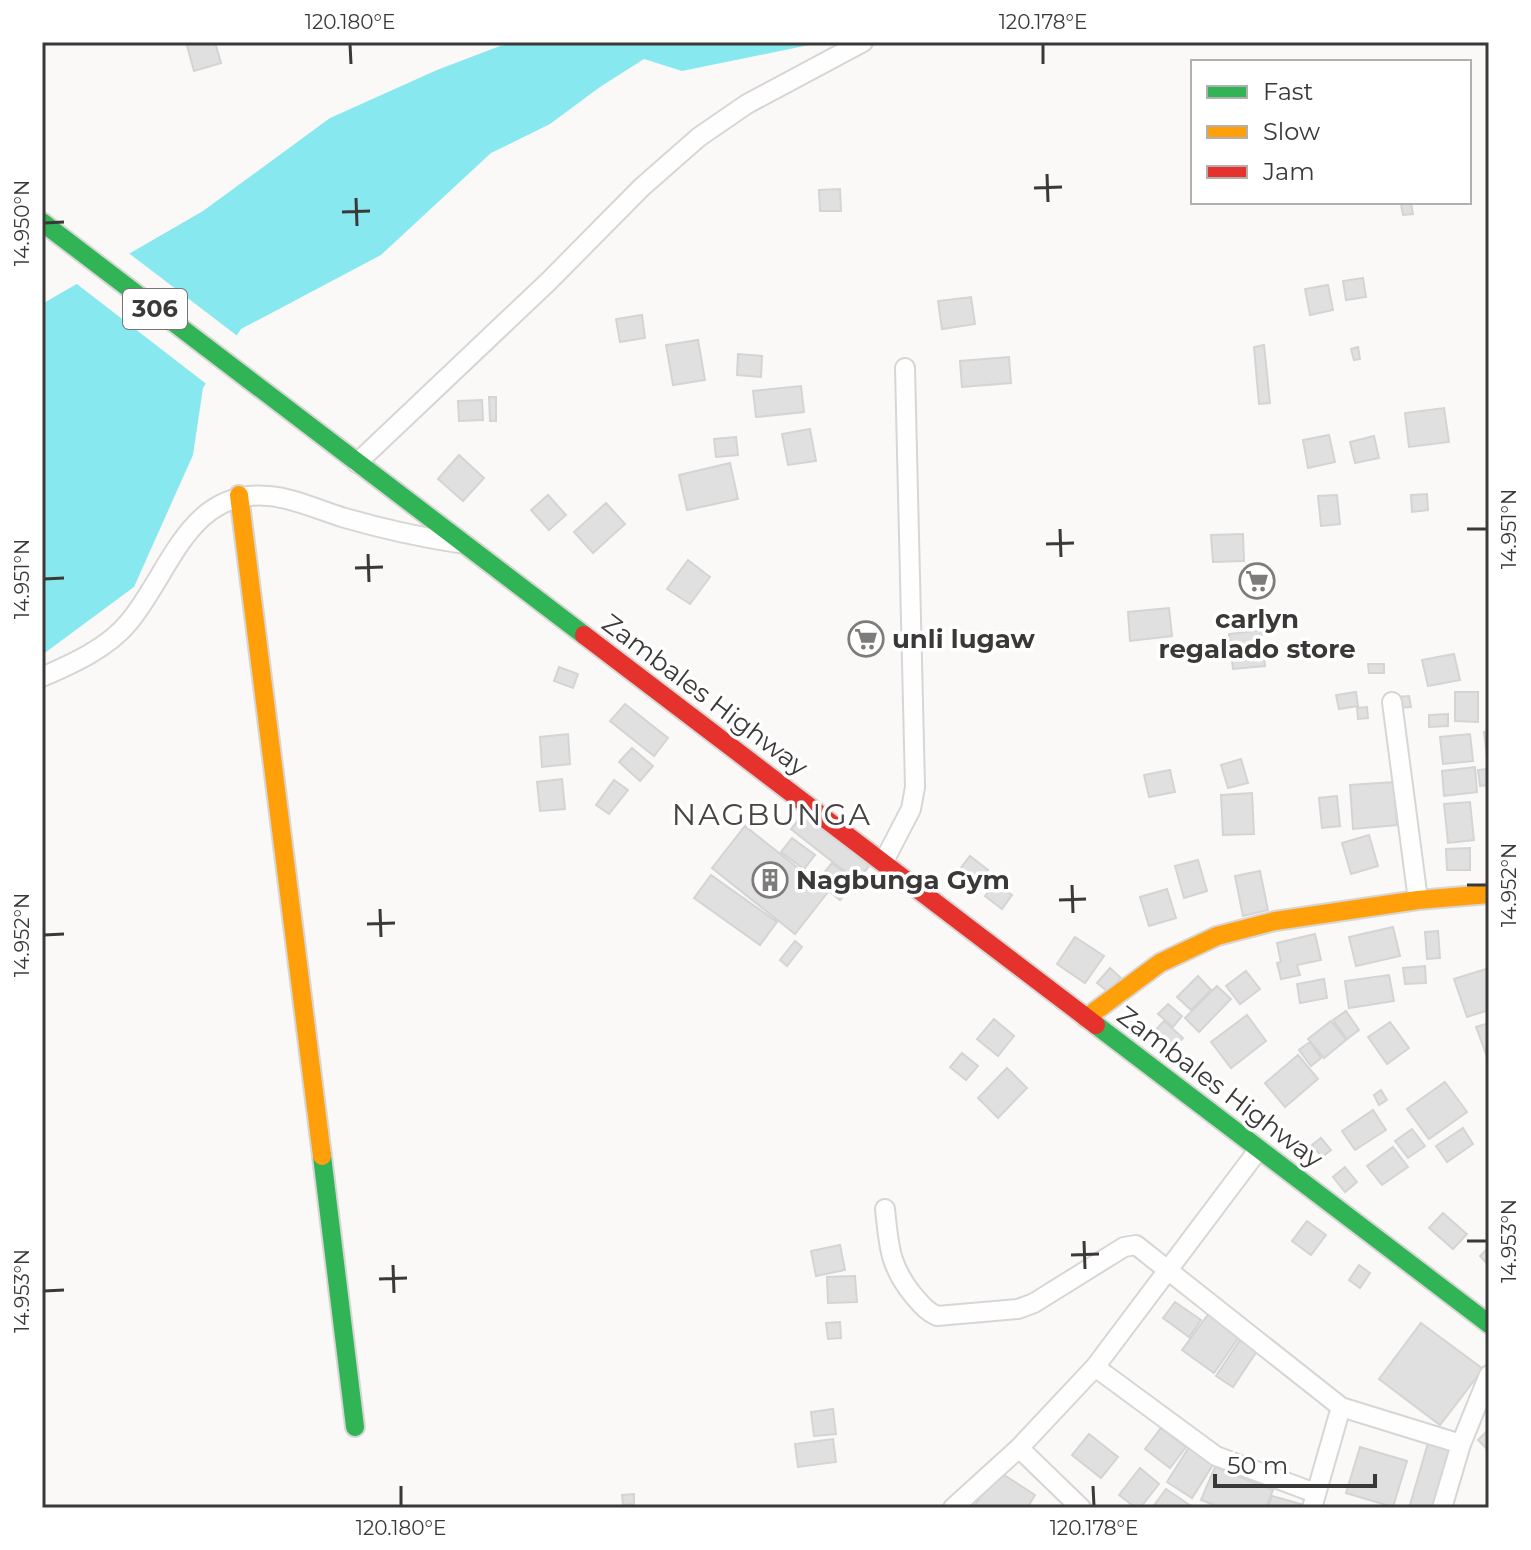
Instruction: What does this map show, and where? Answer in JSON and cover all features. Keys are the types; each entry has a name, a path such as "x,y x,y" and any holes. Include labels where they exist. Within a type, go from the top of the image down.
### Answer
{"main road":[{"name":"Zambales Highway","path":"42,222 1489,1324"},
{"path":"239,495 284,836 355,1427"},
{"path":"1086,1018 1160,963 1217,936 1275,921 1418,900 1489,894"}],"street":[{"path":"357,463 549,281 642,187 699,137 747,104 863,42"},
{"path":"883,863 911,809 915,787 905,368"},
{"path":"42,677 91,653 128,623 193,525 213,506 239,495 271,496 399,534 464,544"},
{"path":"1392,702 1418,900"},
{"path":"953,1508 1019,1448 1095,1367 1259,1149"},
{"path":"885,1209 890,1257 898,1277 926,1311 937,1316 1018,1309 1130,1245 1136,1245 1341,1407 1461,1444"},
{"path":"1095,1367 1216,1456 1314,1501 1341,1407"},
{"path":"1442,1508 1461,1444 1489,1375"},
{"path":"1019,1448 1081,1508"}],"water":[{"path":"521,42 824,42 682,71 644,59 550,124 491,153 381,255 241,329 203,388 193,455 134,587 42,655 42,304 203,211 330,118 437,70 500,46"}],"pier":[{"path":"126,251 240,338 209,386 73,281"}],"building":[{"path":"186,42 215,42 221,63 194,71"},
{"path":"840,189 841,211 820,211 819,190"},
{"path":"1401,204 1411,204 1413,214 1403,215"},
{"path":"1363,278 1366,297 1346,300 1343,281"},
{"path":"1328,285 1333,310 1310,315 1305,289"},
{"path":"971,297 975,324 942,329 938,301"},
{"path":"642,315 645,338 620,342 616,319"},
{"path":"698,340 705,380 673,385 666,345"},
{"path":"1264,345 1270,403 1259,404 1254,347"},
{"path":"1358,347 1360,359 1354,360 1351,349"},
{"path":"738,354 762,356 761,377 737,375"},
{"path":"1009,357 1011,383 962,387 960,361"},
{"path":"801,386 804,412 756,417 753,391"},
{"path":"489,397 496,397 496,421 490,421"},
{"path":"482,400 483,420 459,421 458,401"},
{"path":"1444,408 1449,442 1409,447 1405,413"},
{"path":"810,429 816,461 788,465 782,434"},
{"path":"1329,435 1335,462 1308,468 1303,440"},
{"path":"1374,436 1379,458 1355,463 1350,442"},
{"path":"736,437 738,455 716,457 714,439"},
{"path":"459,455 484,478 463,501 438,479"},
{"path":"730,463 738,499 687,510 679,475"},
{"path":"1427,494 1428,510 1412,512 1411,495"},
{"path":"548,495 566,515 549,530 531,510"},
{"path":"1337,495 1340,524 1321,526 1318,496"},
{"path":"606,503 625,524 593,553 574,532"},
{"path":"1243,534 1244,561 1213,562 1211,535"},
{"path":"688,560 710,577 690,604 667,589"},
{"path":"1169,608 1172,636 1130,641 1128,612"},
{"path":"1261,630 1265,666 1233,669 1229,634"},
{"path":"1454,654 1460,680 1428,686 1422,660"},
{"path":"1368,664 1384,664 1384,673 1369,673"},
{"path":"559,667 578,674 573,688 554,681"},
{"path":"1356,692 1358,706 1339,709 1336,695"},
{"path":"1455,692 1478,692 1478,722 1455,721"},
{"path":"1409,696 1411,707 1398,708 1397,697"},
{"path":"625,704 668,738 654,756 610,721"},
{"path":"1367,707 1368,718 1358,719 1357,708"},
{"path":"1448,714 1448,726 1429,727 1429,715"},
{"path":"1489,731 1489,757 1487,757 1484,732"},
{"path":"568,734 570,764 542,767 540,737"},
{"path":"1470,734 1473,761 1443,764 1440,737"},
{"path":"632,748 653,766 640,781 619,762"},
{"path":"1241,759 1248,783 1228,788 1221,765"},
{"path":"1475,767 1477,792 1444,796 1442,771"},
{"path":"1486,769 1489,785 1480,786 1478,770"},
{"path":"1170,770 1175,792 1149,797 1144,775"},
{"path":"562,779 565,809 540,811 537,782"},
{"path":"614,780 628,790 609,814 596,805"},
{"path":"1394,782 1397,825 1353,829 1350,785"},
{"path":"1252,793 1254,834 1223,835 1221,795"},
{"path":"1337,796 1340,826 1322,828 1319,798"},
{"path":"1470,802 1474,840 1448,843 1444,804"},
{"path":"804,813 870,865 857,881 791,829"},
{"name":"Nagbunga Gym","path":"745,826 828,892 795,934 712,868"},
{"path":"1369,835 1378,866 1351,874 1342,843"},
{"path":"792,838 815,855 804,869 781,852"},
{"path":"1470,848 1470,870 1447,870 1446,849"},
{"path":"970,856 988,870 974,888 956,874"},
{"path":"1198,860 1207,891 1184,898 1175,866"},
{"path":"832,863 855,882 840,900 817,881"},
{"path":"1260,871 1268,910 1243,916 1235,876"},
{"path":"711,875 777,922 760,945 694,898"},
{"path":"995,883 1012,895 1002,909 985,896"},
{"path":"1167,889 1176,918 1149,926 1140,897"},
{"path":"1393,927 1400,956 1356,966 1349,937"},
{"path":"1438,931 1440,958 1427,959 1425,932"},
{"path":"1315,934 1321,960 1297,965 1300,975 1281,979 1277,943"},
{"path":"1075,937 1104,956 1085,983 1057,964"},
{"path":"795,941 802,947 787,966 780,960"},
{"path":"1425,966 1426,983 1405,984 1403,968"},
{"path":"1110,968 1121,978 1108,992 1097,983"},
{"path":"1489,968 1489,1010 1467,1017 1454,979"},
{"path":"1246,971 1260,989 1240,1004 1226,986"},
{"path":"1389,975 1394,1001 1349,1008 1345,981"},
{"path":"1198,976 1211,990 1191,1010 1177,997"},
{"path":"1324,979 1327,998 1300,1003 1297,984"},
{"path":"1217,986 1231,999 1199,1032 1185,1018"},
{"path":"1168,1004 1182,1016 1173,1027 1158,1014"},
{"path":"1346,1011 1359,1030 1347,1039 1333,1020"},
{"path":"1247,1015 1266,1041 1231,1068 1211,1042"},
{"path":"994,1019 1014,1036 998,1056 977,1039"},
{"path":"1164,1021 1183,1038 1173,1050 1153,1033"},
{"path":"1331,1021 1346,1040 1324,1058 1308,1039"},
{"path":"1390,1022 1409,1048 1387,1064 1368,1037"},
{"path":"1489,1023 1489,1062 1476,1027"},
{"path":"1310,1042 1321,1058 1311,1066 1299,1050"},
{"path":"962,1053 978,1066 966,1080 950,1067"},
{"path":"1298,1055 1318,1079 1285,1107 1265,1083"},
{"path":"1007,1068 1027,1088 998,1118 978,1098"},
{"path":"1445,1082 1467,1112 1429,1139 1407,1109"},
{"path":"1381,1090 1387,1100 1379,1105 1374,1095"},
{"path":"1373,1110 1386,1130 1355,1150 1342,1131"},
{"path":"1463,1128 1473,1144 1447,1162 1436,1146"},
{"path":"1412,1129 1425,1146 1408,1158 1395,1141"},
{"path":"1321,1138 1331,1150 1322,1157 1312,1145"},
{"path":"1393,1147 1408,1167 1382,1185 1367,1166"},
{"path":"1345,1167 1357,1182 1345,1192 1333,1177"},
{"path":"1443,1213 1467,1234 1453,1249 1429,1228"},
{"path":"1307,1221 1326,1235 1311,1255 1292,1241"},
{"path":"840,1245 845,1270 816,1276 811,1251"},
{"path":"1489,1247 1489,1266 1480,1256"},
{"path":"1359,1265 1370,1273 1360,1288 1349,1280"},
{"path":"855,1276 857,1302 828,1303 827,1277"},
{"path":"1175,1302 1201,1320 1189,1337 1163,1318"},
{"path":"1210,1312 1241,1334 1214,1373 1182,1350"},
{"path":"840,1322 841,1338 828,1339 826,1323"},
{"path":"1421,1323 1483,1369 1440,1425 1379,1379"},
{"path":"1240,1340 1257,1351 1233,1387 1216,1376"},
{"path":"833,1409 836,1434 814,1436 811,1412"},
{"path":"1161,1428 1186,1447 1170,1468 1145,1449"},
{"path":"1489,1429 1489,1451 1478,1440"},
{"path":"1089,1434 1118,1457 1101,1478 1072,1455"},
{"path":"833,1439 836,1462 798,1467 795,1444"},
{"path":"1428,1443 1452,1450 1435,1508 1409,1508"},
{"path":"1189,1447 1214,1463 1192,1498 1167,1482"},
{"path":"1360,1447 1407,1461 1393,1507 1346,1493"},
{"path":"1215,1467 1273,1490 1266,1508 1221,1508 1201,1500"},
{"path":"1140,1468 1159,1484 1140,1508 1136,1508 1119,1495"},
{"path":"998,1471 1035,1495 1027,1508 980,1508 975,1505"},
{"path":"1166,1489 1194,1508 1152,1508"},
{"path":"634,1494 634,1504 623,1505 622,1495"},
{"path":"1272,1496 1304,1505 1303,1508 1268,1508"}],"traffic: fast":[{"path":"42,222 584,635"},
{"path":"1096,1025 1489,1324"},
{"path":"322,1156 355,1427"}],"traffic: slow":[{"path":"239,495 322,1156"},
{"path":"1086,1018 1160,963 1217,936 1275,921 1418,900 1489,894"}],"traffic: jam":[{"path":"584,635 1096,1025"}],"place":[{"name":"carlyn regalado store","path":"1257,581"},
{"name":"unli lugaw","path":"866,639"},
{"name":"Nagbunga Gym","path":"770,880"}],"district":[{"name":"NAGBUNGA","path":"772,815"}]}
